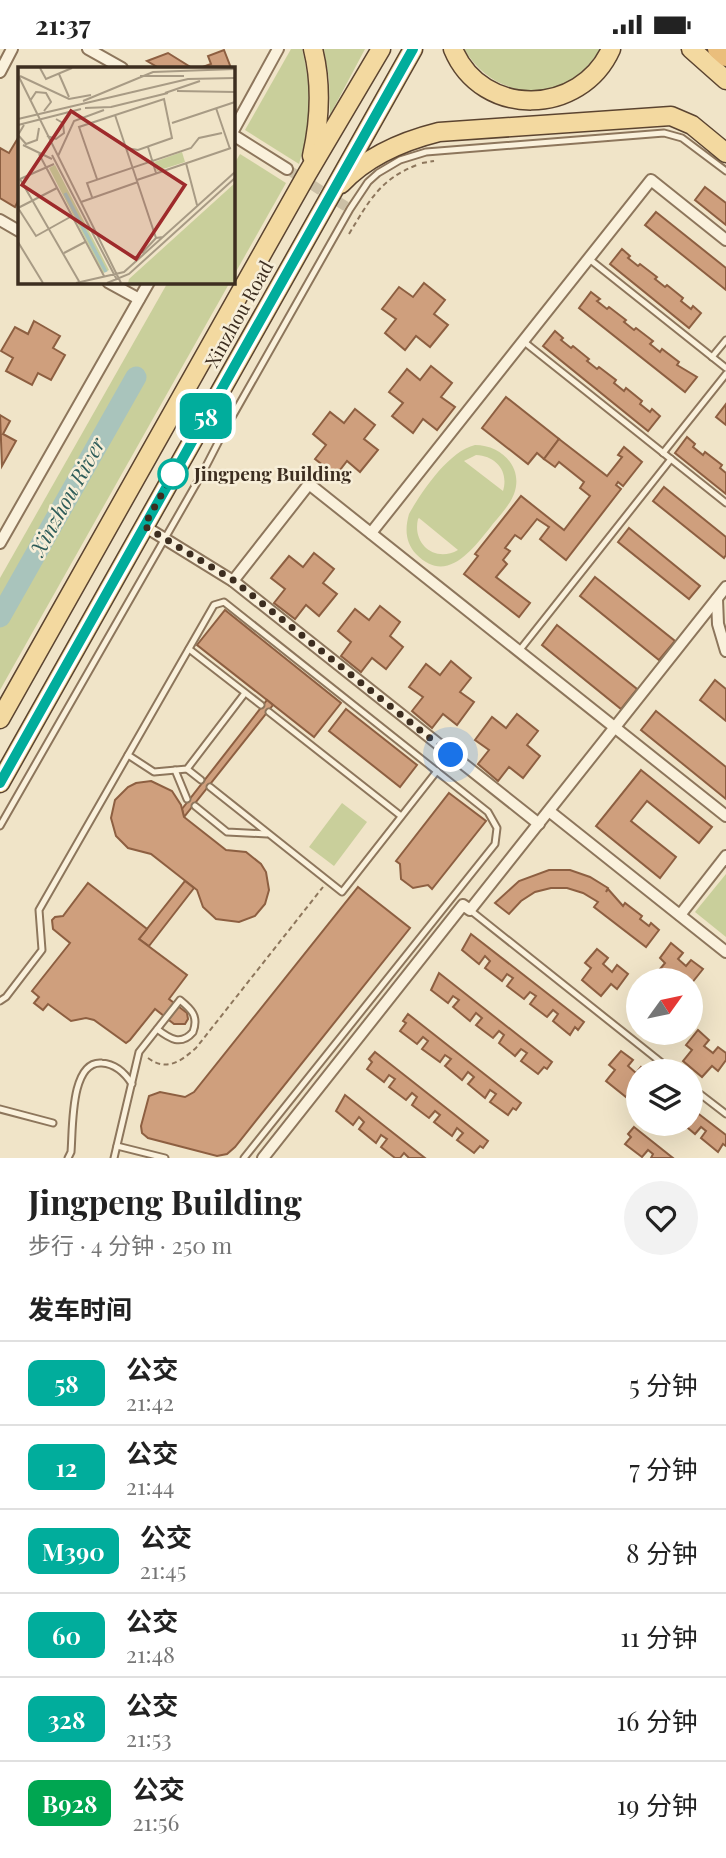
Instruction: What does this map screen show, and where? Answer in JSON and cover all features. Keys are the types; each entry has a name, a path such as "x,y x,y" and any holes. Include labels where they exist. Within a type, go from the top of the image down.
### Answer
{"highway":[{"path":"717,49 726,57"}],"main road":[{"path":"307,174 319,111 313,49"},
{"name":"Xinzhou Road","path":"0,719 307,174 381,49"},
{"name":"Xinzhou Road","path":"0,783 413,49"},
{"path":"453,49 469,73 487,89 509,98 533,101 556,98 578,88 597,72 611,49"},
{"path":"691,49 726,80"},
{"path":"325,203 344,181 366,162 412,139 439,132 671,116 692,125 726,153"}],"street":[{"path":"0,72 12,49"},
{"path":"88,49 120,67"},
{"path":"234,131 278,49"},
{"path":"234,134 287,169"},
{"path":"371,533 651,180 726,240"},
{"path":"0,220 18,230"},
{"path":"110,283 139,299"},
{"path":"0,543 4,526 148,283"},
{"path":"233,580 309,484 726,816"},
{"path":"144,526 233,580 538,824"},
{"path":"263,1158 463,905 470,911 726,587"},
{"path":"717,599 718,624 726,651"},
{"path":"549,811 726,952"},
{"path":"680,915 726,856"}],"lane":[{"path":"0,826 349,209 368,182 400,160 436,150 664,133 682,138 726,171"},
{"path":"588,258 726,368"},
{"path":"712,357 726,340"},
{"path":"523,341 726,503"},
{"path":"663,453 726,374"},
{"path":"519,651 671,459"},
{"path":"0,1001 42,950 39,910 214,605 224,602 437,771 494,820 497,836 495,844 244,1158"},
{"path":"189,649 261,705"},
{"path":"187,769 245,693"},
{"path":"269,712 401,816"},
{"path":"128,755 154,772 187,769 201,780"},
{"path":"175,770 187,799"},
{"path":"210,787 342,892 437,771"},
{"path":"195,806 227,832 269,834"},
{"path":"470,911 657,1059"},
{"path":"114,1158 139,1052 156,1029 180,1000 194,1013 195,1027 184,1039 173,1040 156,1029"},
{"path":"68,1158 78,1083 87,1066 105,1063 117,1067 127,1075 132,1084"},
{"path":"703,1096 726,1114"},
{"path":"0,1109 53,1123"},
{"path":"117,1146 165,1158"}],"path":[{"path":"349,234 385,182 406,169 436,160"},
{"path":"139,1052 161,1065 177,1063 187,1056 328,880"}],"green space":[{"path":"291,49 302,49 309,92 306,136 299,164 245,130"},
{"path":"324,49 365,49 330,115 329,79"},
{"path":"464,49 600,49 586,67 569,80 551,88 532,91 513,88 495,80 478,67"},
{"path":"240,154 286,183 234,275 234,164"},
{"path":"167,283 229,283 0,690 0,578"},
{"path":"475,445 485,446 508,459 516,475 514,494 503,512 466,555 448,566 427,563 410,545 407,535 409,514 437,473 465,449","holes":["476,455 490,458 499,466 504,477 503,491 464,461","419,518 458,550 441,554 427,549 418,536"]},
{"path":"342,803 367,822 334,866 309,847"},
{"path":"726,874 726,937 695,912"}],"building":[{"path":"224,50 231,67 203,67 211,64 208,56"},
{"path":"168,53 190,67 157,67 147,61"},
{"path":"18,138 18,201 15,207 0,198 0,148 9,153"},
{"path":"705,187 726,203 726,225 695,200"},
{"path":"656,212 726,268 726,290 645,225"},
{"path":"622,249 630,256 628,258 638,266 640,264 665,287 667,285 683,298 681,301 701,313 689,328 610,264"},
{"path":"424,283 445,300 434,314 448,325 430,347 416,336 405,350 385,333 396,319 382,309 399,287 413,297"},
{"path":"591,292 607,309 609,307 634,330 636,328 653,341 650,344 660,352 662,349 679,362 677,365 697,377 685,392 579,308"},
{"path":"34,321 60,336 53,348 65,355 51,380 38,373 32,385 6,371 13,358 1,351 15,327 28,334"},
{"path":"555,331 563,338 561,340 589,359 587,361 616,380 614,383 624,391 626,388 642,401 640,404 660,416 648,431 543,346"},
{"path":"431,366 452,383 441,397 455,407 437,430 423,419 413,433 392,416 403,403 389,392 407,369 420,380"},
{"path":"506,397 559,439 544,459 537,453 528,464 482,428"},
{"path":"726,404 726,425 716,417"},
{"path":"355,409 375,425 364,439 378,450 360,472 347,461 336,475 315,459 326,445 313,434 330,412 344,423"},
{"path":"0,415 10,421 3,434 16,441 2,466"},
{"path":"687,437 695,444 693,447 703,455 705,452 722,465 720,468 726,473 726,494 675,453"},
{"path":"559,439 607,476 622,457 618,455 624,447 642,462 623,486 618,482 616,485 621,489 566,560 540,539 549,527 537,519 521,539 515,535 505,548 510,551 503,560 507,564 496,577 530,603 519,617 464,574 478,556 475,554 521,496 564,530 590,496 580,488 584,482 559,462 555,467 544,459"},
{"path":"664,487 726,537 724,558 653,501"},
{"path":"629,528 700,586 689,599 618,542"},
{"path":"314,553 334,569 323,583 337,594 319,616 306,605 295,619 274,603 285,589 271,578 289,556 303,567"},
{"path":"595,577 675,641 659,660 580,596"},
{"path":"380,606 400,622 390,636 403,647 386,669 372,658 361,672 341,656 351,642 338,631 355,609 369,620"},
{"path":"225,610 341,703 314,737 197,645"},
{"path":"557,625 637,689 621,709 542,645"},
{"path":"451,661 471,678 460,692 474,702 457,725 443,714 432,728 412,711 423,697 409,687 426,664 440,675"},
{"path":"715,680 726,689 726,721 700,700"},
{"path":"267,700 273,705 184,817 182,809"},
{"path":"346,709 417,765 400,787 329,731"},
{"path":"656,711 726,767 726,799 641,730"},
{"path":"517,714 538,731 527,745 540,756 523,778 509,767 498,781 478,764 489,750 475,740 492,717 506,728"},
{"path":"641,770 712,827 699,843 647,801 631,821 676,857 660,878 596,826"},
{"path":"151,781 172,791 181,805 184,817 226,850 246,852 261,864 266,872 269,890 265,904 255,916 239,922 216,919 203,907 197,890 151,854 128,848 116,836 111,818 115,800 128,787"},
{"path":"449,793 486,821 432,889 428,885 413,888 401,879 400,864 396,861"},
{"path":"549,870 570,870 590,877 608,888 606,892 608,889 623,906 625,903 642,916 640,919 649,926 651,923 659,930 646,947 594,907 598,902 567,888 535,892 521,901 509,914 495,903 519,881"},
{"path":"185,881 194,888 149,946 139,939"},
{"path":"88,883 147,929 139,939 187,975 169,999 187,1013 185,1024 174,1024 155,1009 126,1043 94,1020 86,1018 71,1021 48,1004 43,1010 34,1003 39,997 32,991 70,943 53,929 52,920 63,916"},
{"path":"358,887 410,928 235,1147 227,1154 217,1156 148,1138 142,1133 141,1126 149,1096 160,1092 185,1097 194,1092"},
{"path":"471,934 584,1022 578,1030 575,1027 570,1035 553,1021 558,1014 553,1010 547,1017 530,1004 536,996 530,992 524,999 507,986 513,978 507,974 502,981 485,968 490,961 485,956 479,964 462,950"},
{"path":"671,943 683,953 678,959 686,966 691,960 702,968 661,968 665,963 660,958"},
{"path":"597,949 608,958 603,964 612,972 617,965 626,972 626,977 617,989 611,984 601,996 582,980 591,968 585,963"},
{"path":"439,973 552,1062 547,1069 544,1067 538,1074 521,1061 527,1053 521,1049 515,1056 499,1043 504,1035 499,1031 493,1038 476,1025 482,1018 476,1013 470,1021 453,1007 459,1000 453,996 448,1003 431,990"},
{"path":"408,1014 521,1103 516,1110 513,1108 508,1115 490,1102 496,1094 490,1090 485,1098 468,1084 474,1077 468,1072 462,1080 445,1066 451,1059 445,1055 440,1062 422,1049 428,1041 423,1037 417,1044 400,1031"},
{"path":"704,1035 709,1040 704,1046 713,1053 718,1047 726,1053 726,1060 718,1071 712,1066 703,1076 703,1059 685,1059 692,1050 686,1045 704,1045"},
{"path":"621,1051 632,1059 626,1059 626,1097 606,1081 615,1070 609,1065"},
{"path":"375,1052 488,1141 483,1148 480,1146 474,1153 457,1140 463,1133 457,1128 452,1136 434,1122 440,1115 435,1111 429,1118 412,1105 417,1097 412,1093 406,1100 389,1087 395,1079 389,1075 384,1082 367,1069 372,1062 369,1059"},
{"path":"345,1095 425,1158 409,1158 404,1153 400,1158 395,1158 381,1147 387,1139 381,1135 376,1143 359,1129 364,1122 359,1117 353,1125 336,1111"},
{"path":"703,1117 726,1135 726,1146 723,1144 718,1152 701,1138 706,1131 703,1129"},
{"path":"645,1136 673,1158 651,1158 653,1154 648,1150 642,1157 625,1144 631,1137"}],"waterway":[{"name":"Xinzhou River","path":"0,617 136,377"}],"tunnel":[{"path":"287,169 350,209"}],"bus line":[{"name":"58","path":"0,783 413,49"}],"place":[{"name":"Jingpeng Building","path":"173,474"}],"route":[{"path":"173,474 144,526 233,580 451,755"}]}
